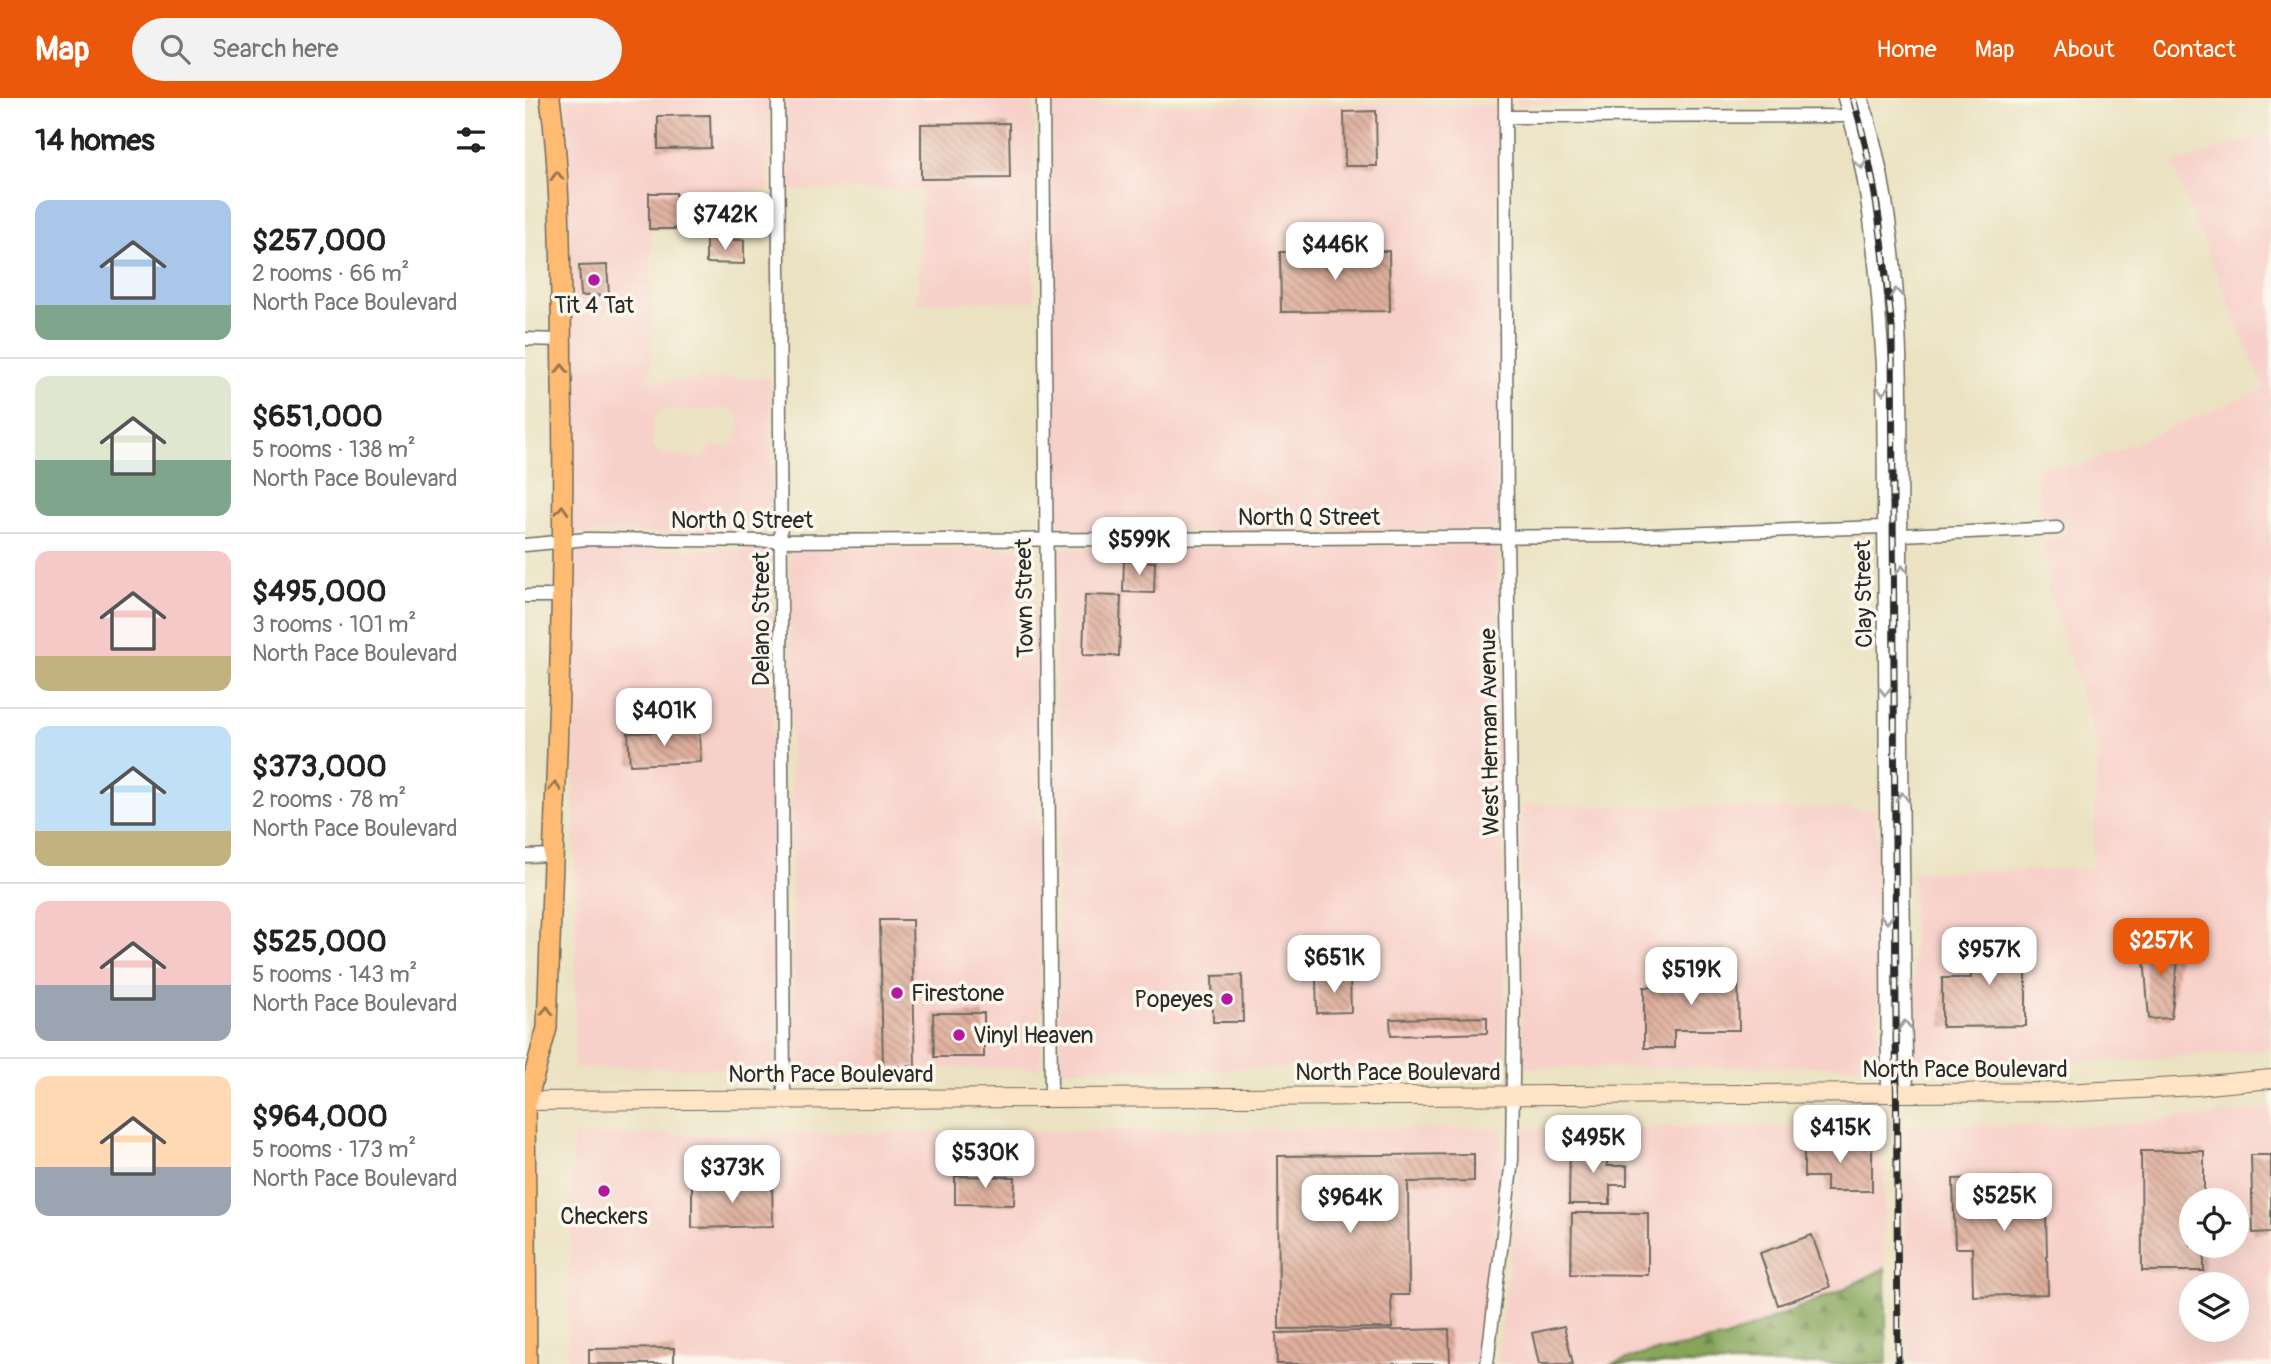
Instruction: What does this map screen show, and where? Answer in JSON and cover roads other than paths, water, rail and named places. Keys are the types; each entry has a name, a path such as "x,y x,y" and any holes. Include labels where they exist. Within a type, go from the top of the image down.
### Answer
{"main road":[{"path":"527,1364 526,1098 547,1028 562,541 562,340 557,164 549,98"},
{"name":"North Pace Boulevard","path":"526,1098 2081,1092 2271,1079"}],"street":[{"name":"Delano Street","path":"778,98 784,1098"},
{"name":"Town Street","path":"1043,98 1051,1098"},
{"name":"West Herman Avenue","path":"1487,1364 1510,1179 1513,1096 1505,98"},
{"name":"Clay Street","path":"1844,98 1869,205 1883,365 1883,527 1898,1093"},
{"name":"Clay Street","path":"1862,98 1882,178 1899,321 1903,843 1898,1093"},
{"path":"1506,117 1868,116"},
{"path":"525,340 562,340"},
{"name":"North Q Street","path":"525,545 587,538 781,541 1507,537 1775,532 1883,527"},
{"path":"1901,535 2057,528"},
{"path":"525,596 560,596"},
{"path":"525,856 552,855"}],"railway":[{"path":"1853,98 1873,183 1892,328 1898,1364"}],"place":[{"name":"Tit 4 Tat","path":"594,280"},
{"name":"Firestone","path":"897,993"},
{"name":"Popeyes","path":"1227,999"},
{"name":"Vinyl Heaven","path":"959,1035"},
{"name":"Checkers","path":"604,1191"}]}
